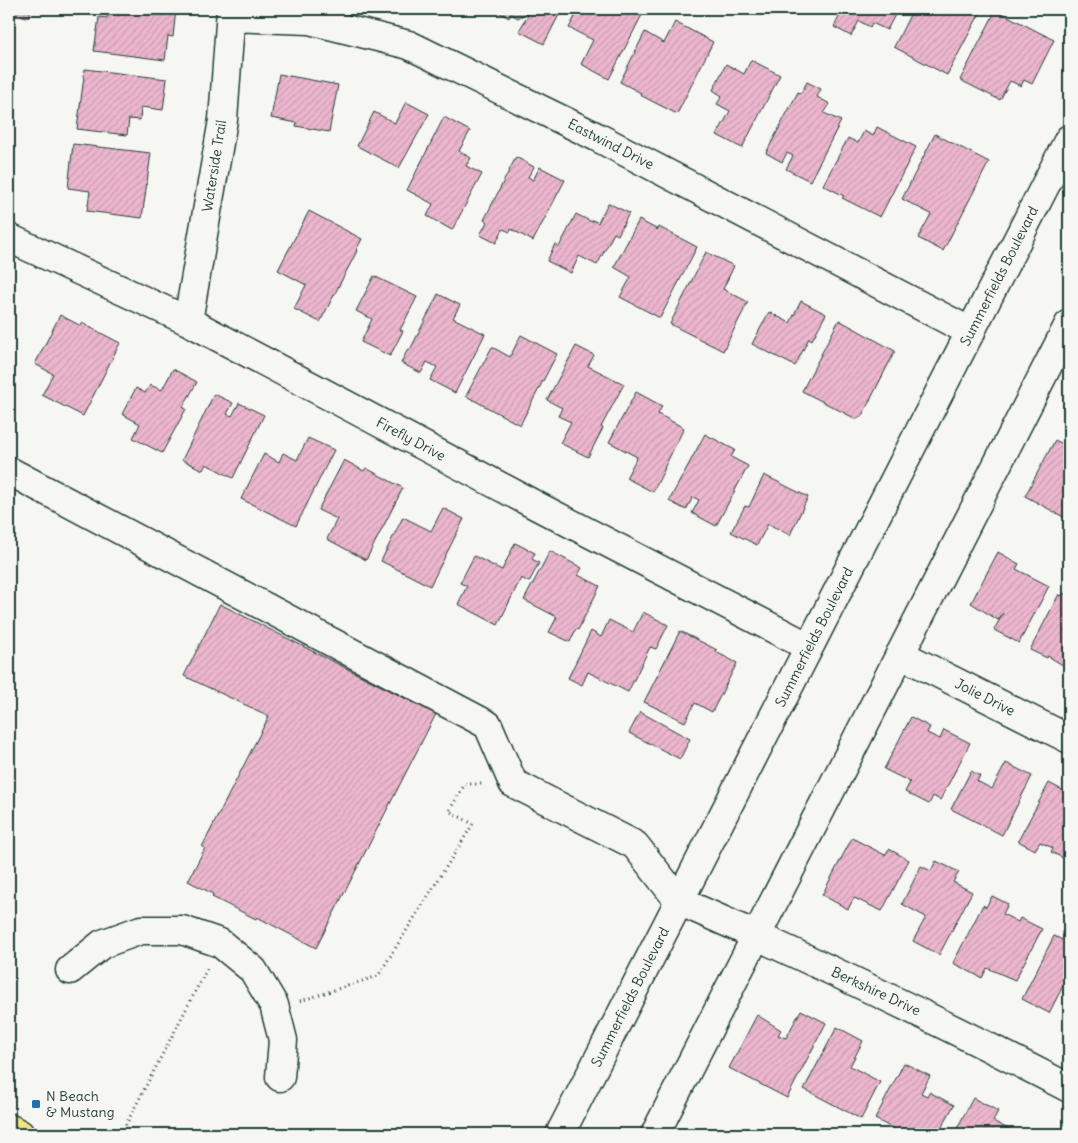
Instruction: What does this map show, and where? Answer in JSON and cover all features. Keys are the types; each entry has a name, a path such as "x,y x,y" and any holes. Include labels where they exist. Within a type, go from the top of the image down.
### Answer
{"main road":[{"path":"9,1128 20,1134"}],"street":[{"name":"Waterside Trail","path":"188,321 223,120 231,13"},
{"name":"Eastwind Drive","path":"231,13 309,20 409,45 597,137 971,332"},
{"name":"Summerfields Boulevard","path":"560,1134 1069,139"},
{"name":"Firefly Drive","path":"9,238 188,321 539,507 809,647"},
{"path":"655,1134 900,654 1063,353 1069,324"},
{"path":"9,471 488,725 513,783 635,845 679,901"},
{"name":"Jolie Drive","path":"900,654 1069,739"},
{"name":"Berkshire Drive","path":"679,901 757,935 951,1027 1069,1088"},
{"path":"70,970 102,944 141,930 182,930 220,943 253,970 274,1005 283,1040 280,1077"}],"path":[{"path":"274,1005 291,1004 378,976 473,824 449,811 465,784 513,783"},
{"path":"121,1134 220,943"}],"building":[{"path":"9,9 30,9 30,17 9,16"},
{"path":"108,9 176,9 173,37 168,36 165,60 94,51 99,17 107,18"},
{"path":"493,9 562,9 544,44 519,31 528,15 525,14 518,18 511,14 509,18"},
{"path":"579,9 645,9 609,79 581,64 593,40 569,28"},
{"path":"840,9 898,9 887,30 872,23 870,27 859,21 851,36 834,27 840,15 837,13"},
{"path":"913,9 938,9 946,13 948,9 982,9 947,75 894,47"},
{"path":"996,10 1054,40 1032,84 1024,80 1021,86 1010,81 1000,100 960,80"},
{"path":"675,22 713,42 677,114 640,95 641,93 620,82 645,32 664,43"},
{"path":"751,60 780,75 742,148 717,135 730,111 717,104 722,96 713,90 726,64 744,74"},
{"path":"85,69 167,79 163,110 141,107 140,120 129,119 127,135 77,129"},
{"path":"279,74 338,85 329,132 296,126 297,123 271,118"},
{"path":"807,82 821,89 817,97 830,104 824,113 841,121 810,181 786,169 793,156 787,153 782,162 766,153 798,92 801,93"},
{"path":"406,102 429,114 399,168 357,146 374,112 395,123"},
{"path":"444,117 470,131 459,151 471,158 466,166 482,174 452,230 427,216 433,204 407,190"},
{"path":"877,127 916,147 880,217 842,198 844,196 823,185 848,138 858,143 864,131 873,136"},
{"path":"935,134 989,162 943,251 918,238 931,214 902,199"},
{"path":"73,144 151,153 142,218 87,211 90,191 68,188"},
{"path":"516,157 534,167 528,177 533,180 540,167 565,180 533,241 511,229 510,232 503,229 496,243 480,235 487,222 484,220"},
{"path":"608,203 629,213 618,235 614,233 597,265 579,256 571,273 547,261 555,244 559,247 576,214 598,223"},
{"path":"309,211 362,239 320,322 294,309 306,285 278,270"},
{"path":"639,220 658,230 659,227 697,247 660,318 620,297 631,277 614,267"},
{"path":"706,252 734,266 723,289 748,302 723,351 670,324"},
{"path":"374,276 417,297 400,330 403,331 390,356 361,342 372,319 356,311"},
{"path":"438,294 460,305 453,318 485,334 455,393 430,380 437,367 427,362 421,373 401,363 408,349 410,350"},
{"path":"801,301 826,314 812,340 809,338 795,366 752,344 769,312 790,323"},
{"path":"60,315 81,326 82,323 120,343 83,416 42,395 53,374 35,364"},
{"path":"839,320 895,351 862,416 856,419 802,391"},
{"path":"521,335 557,354 520,425 466,396 492,347 510,357"},
{"path":"576,346 594,355 588,366 624,384 601,427 603,428 588,457 560,443 571,422 558,416 562,408 547,400"},
{"path":"173,369 197,382 183,407 186,409 162,453 133,438 140,424 122,414 136,388 145,393 150,385 162,390"},
{"path":"636,392 662,406 658,414 684,428 653,492 626,478 637,457 609,442"},
{"path":"214,394 233,403 227,414 232,416 239,403 264,415 233,478 206,464 203,470 182,460"},
{"path":"705,434 735,450 731,457 748,466 716,526 692,513 699,500 693,497 686,510 669,501"},
{"path":"308,438 334,450 296,526 241,499 264,454 279,462 283,453 297,460"},
{"path":"1055,440 1069,447 1069,520 1025,496"},
{"path":"344,460 364,471 366,468 403,488 366,560 327,539 337,519 318,510"},
{"path":"764,475 808,497 790,535 768,524 757,545 731,532 745,506 749,507"},
{"path":"443,508 464,519 430,586 381,561 403,517 431,531"},
{"path":"515,543 535,553 532,559 539,563 529,582 521,578 498,625 458,604 467,586 460,583 474,556 502,570"},
{"path":"550,551 582,568 578,575 600,586 570,642 549,632 557,617 524,600"},
{"path":"998,552 1019,564 1016,569 1049,586 1019,643 994,630 1003,613 998,620 971,603"},
{"path":"1065,593 1069,596 1069,669 1048,656 1047,658 1030,650 1059,594 1061,596"},
{"path":"220,604 436,714 316,948 257,917 256,919 212,897 213,894 188,881 205,848 202,847 269,716 184,676"},
{"path":"643,612 668,625 656,649 650,647 628,692 588,672 582,685 568,678 591,631 601,637 609,620 633,632"},
{"path":"680,631 717,650 716,652 737,663 712,712 695,703 685,722 644,702"},
{"path":"640,712 690,739 680,759 629,733"},
{"path":"911,717 930,727 927,733 940,739 944,730 970,743 940,800 933,796 929,804 905,792 910,782 884,769"},
{"path":"1006,763 1032,776 1002,835 951,809 971,771 980,776 977,781 992,789"},
{"path":"1049,783 1064,791 1063,793 1069,797 1069,861 1051,852 1053,848 1040,842 1035,850 1018,841"},
{"path":"852,838 885,855 889,849 909,860 882,911 854,898 848,909 822,895"},
{"path":"936,861 959,872 953,882 972,892 939,955 913,941 926,917 902,904 921,866 931,871"},
{"path":"992,896 1008,904 1003,914 1018,922 1020,918 1042,929 1015,980 987,968 982,978 953,963 983,905 986,907"},
{"path":"1054,936 1069,943 1069,989 1063,986 1049,1013 1022,999"},
{"path":"801,1010 826,1023 787,1098 729,1068 757,1015 781,1030 778,1035 786,1038"},
{"path":"837,1027 863,1041 850,1066 880,1082 861,1119 804,1089"},
{"path":"904,1063 930,1076 921,1093 927,1096 929,1092 954,1105 938,1134 891,1134 894,1129 875,1119"},
{"path":"973,1098 998,1111 993,1121 1014,1134 954,1134"}],"place":[{"name":"N Beach & Mustang","path":"36,1104"}]}
